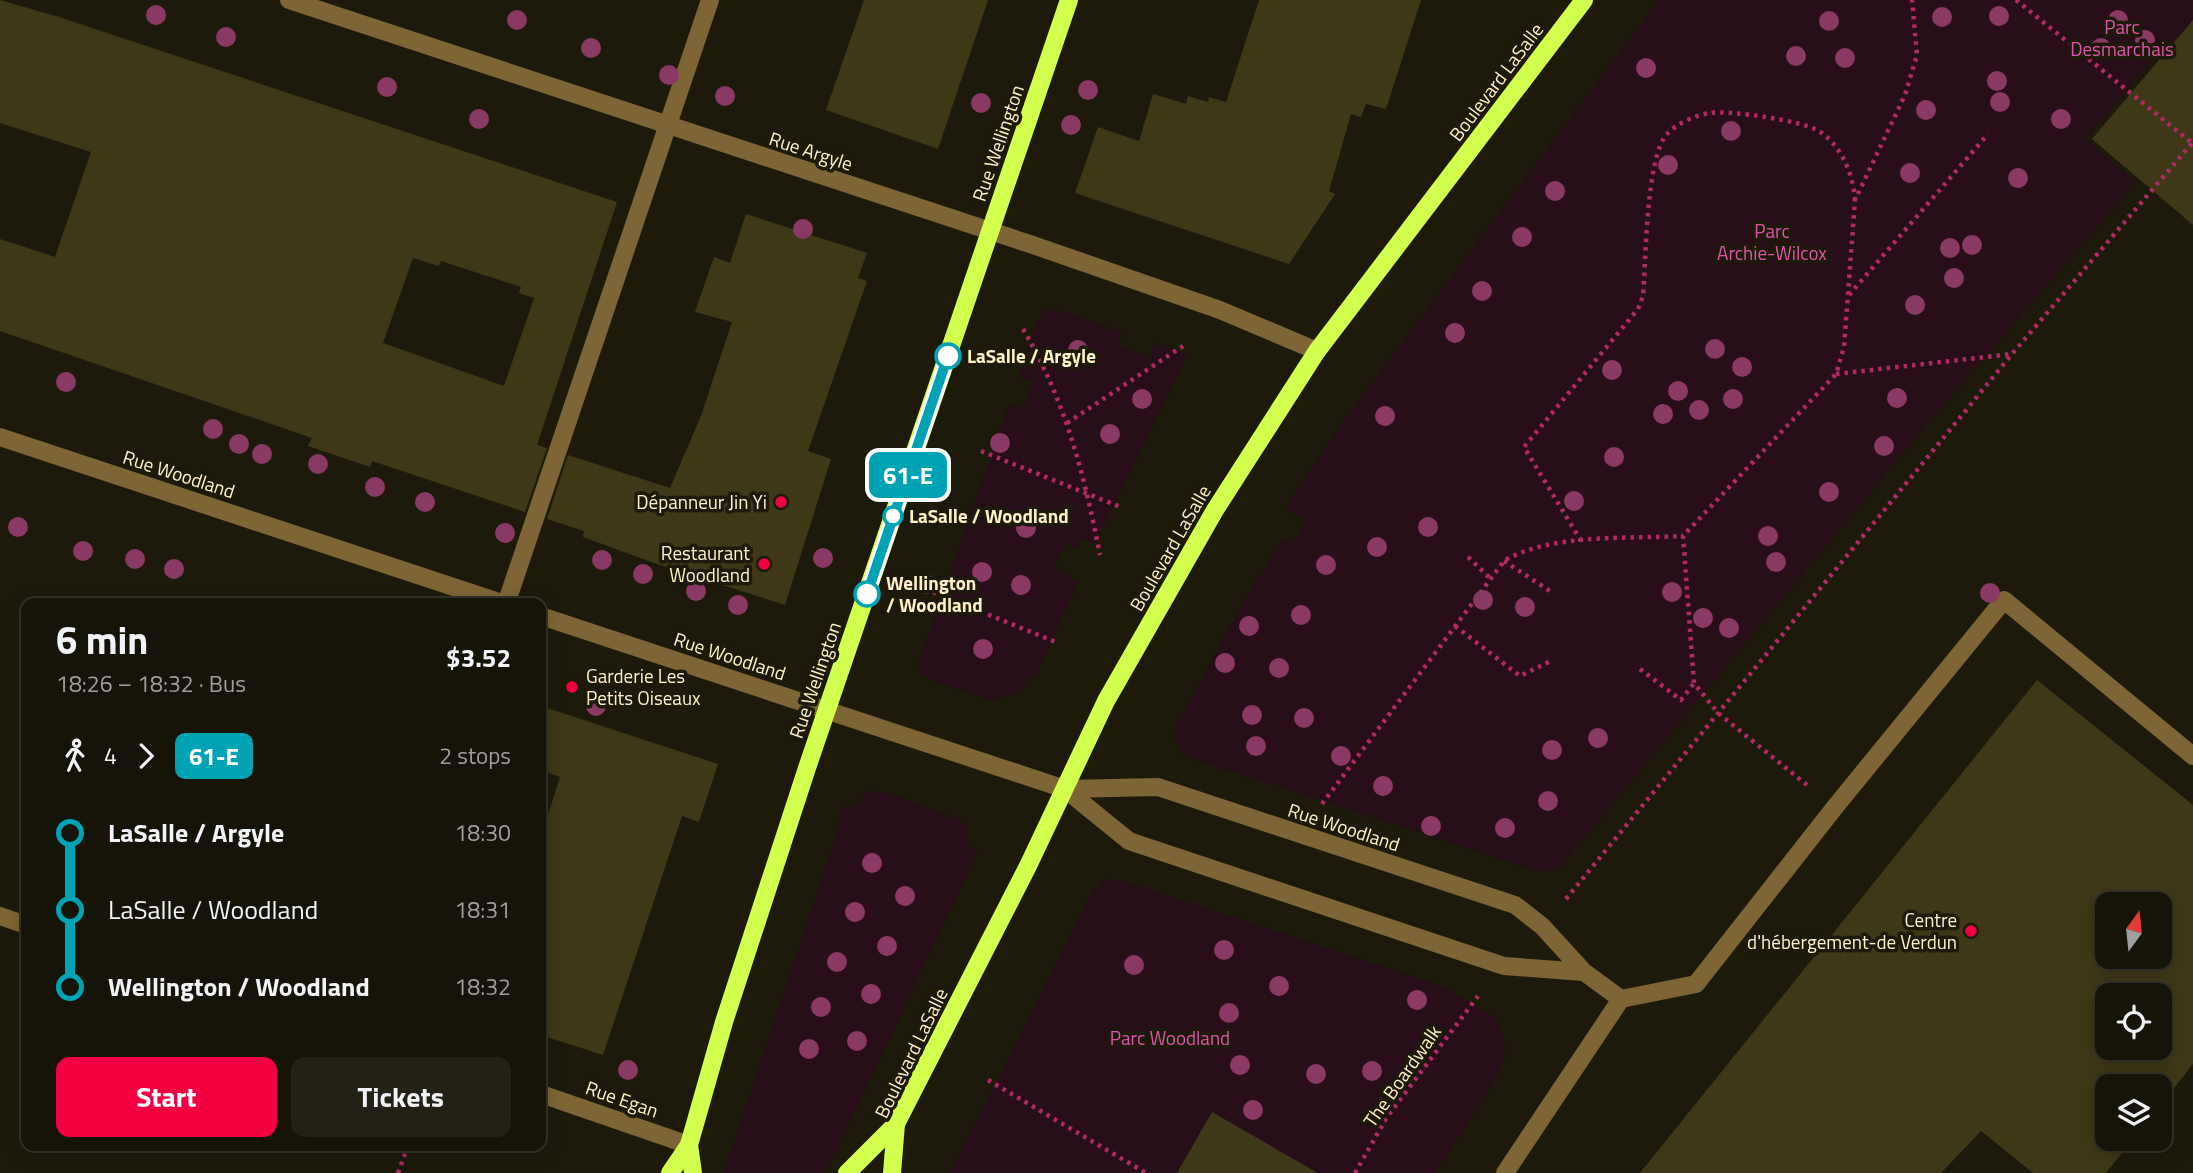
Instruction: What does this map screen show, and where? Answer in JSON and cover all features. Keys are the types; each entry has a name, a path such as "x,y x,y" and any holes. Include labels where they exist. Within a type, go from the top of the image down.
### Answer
{"main road":[{"name":"Rue Wellington","path":"670,1173 689,1144 724,1022 827,710 1069,0"},
{"name":"Boulevard LaSalle","path":"891,1173 896,1124 1065,789 1106,701 1215,510 1317,351 1584,0"},
{"path":"847,1173 896,1124"},
{"path":"689,1144 693,1173"}],"street":[{"name":"Rue Argyle","path":"289,0 991,231 1220,310 1317,351"},
{"path":"507,598 710,0"},
{"name":"Rue Woodland","path":"0,437 487,598"},
{"path":"1505,1173 1621,999 1696,984 1835,807 2004,600 2193,756"},
{"name":"Rue Woodland","path":"546,617 1065,789 1158,787 1515,905 1542,926 1584,972 1621,999"},
{"name":"Rue Woodland","path":"1065,789 1129,841 1504,966 1584,972"},
{"path":"0,916 21,923"},
{"name":"Rue Egan","path":"546,1096 689,1144"}],"path":[{"path":"1855,200 1905,95 1917,55 1912,0"},
{"path":"1570,895 2011,354 2192,143 2016,0"},
{"path":"1320,807 1504,561 1519,552 1581,541 1683,537 1836,374 1844,347 1854,183 1836,145 1818,130 1797,122 1711,113 1686,120 1667,133 1654,163 1643,296 1638,309 1524,447 1581,541"},
{"path":"1847,297 1988,134"},
{"path":"1023,329 1040,357 1068,422 1088,494 1100,555"},
{"path":"1068,422 1183,346"},
{"path":"1836,374 2011,354"},
{"path":"981,451 1123,508"},
{"path":"1683,537 1694,683 1718,713 1835,807"},
{"path":"1468,557 1491,579"},
{"path":"1504,561 1553,593"},
{"path":"933,592 1058,643"},
{"path":"1455,626 1520,676 1551,661"},
{"path":"1640,669 1681,700 1694,683"},
{"name":"The Boardwalk","path":"1355,1173 1387,1117 1476,998"},
{"path":"988,1080 1146,1173"},
{"path":"398,1173 406,1151"}],"green space":[{"name":"Parc Archie-Wilcox","path":"1659,0 2193,0 2193,70 2165,47 2085,139 2136,182 1937,412 1558,869 1541,872 1191,758 1178,746 1176,727 1245,599 1284,538 1292,544 1307,521 1286,507 1345,419"},
{"path":"1059,310 1122,332 1118,346 1150,357 1155,343 1185,353 1185,359 1095,545 1083,538 1077,549 1066,543 1054,567 1078,583 1037,672 1018,693 992,700 933,681 920,672 919,663 1009,404 1024,408 1033,382 1018,377 1037,323 1046,311"},
{"path":"872,791 887,793 959,819 967,827 967,846 978,851 830,1164 822,1173 724,1173 838,831 843,805 854,808 861,797"},
{"name":"Parc Woodland","path":"1105,879 1127,882 1441,986 1495,1017 1505,1043 1504,1060 1499,1074 1435,1173 950,1173 1092,893"}],"building":[{"path":"0,0 59,17 617,202 537,445 547,448 525,512 372,461 370,467 308,446 312,438 0,331 0,239 55,257 91,152 0,123","holes":["413,258 439,266 441,261 521,287 519,293 534,298 504,386 383,343"]},
{"path":"864,0 988,0 938,149 826,110"},
{"path":"1259,0 1421,0 1386,109 1366,104 1361,117 1351,114 1329,191 1335,194 1289,264 1075,193 1098,127 1139,141 1153,94 1186,104 1188,96 1208,102 1209,97 1226,102"},
{"path":"2193,20 2193,225 2092,139"},
{"path":"746,214 867,253 858,278 867,281 808,451 831,459 785,605 654,563 583,537 584,531 547,519 568,455 670,488 701,416 732,322 695,312 714,257 730,263"},
{"name":"Centre d'hébergement-de Verdun","path":"2037,680 2193,805 2193,1064 2172,1091 2172,1074 2095,1074 2095,1151 2123,1151 2106,1173 2033,1173 1981,1131 1941,1173 1640,1173"},
{"path":"546,708 718,764 699,822 682,816 603,1055 546,1037 546,820 560,777 546,772"},
{"path":"1212,1112 1318,1173 1177,1173"}],"bus line":[{"name":"61-E","path":"867,594 948,356"}],"place":[{"name":"LaSalle / Argyle","path":"948,356"},
{"name":"Dépanneur Jin Yi","path":"781,502"},
{"name":"LaSalle / Woodland","path":"893,516"},
{"name":"Restaurant Woodland","path":"764,564"},
{"name":"Wellington / Woodland","path":"867,594"},
{"name":"Garderie Les Petits Oiseaux","path":"572,687"},
{"name":"Centre d'hébergement-de Verdun","path":"1971,931"}],"park label":[{"name":"Parc Desmarchais","path":"2122,38"}]}
